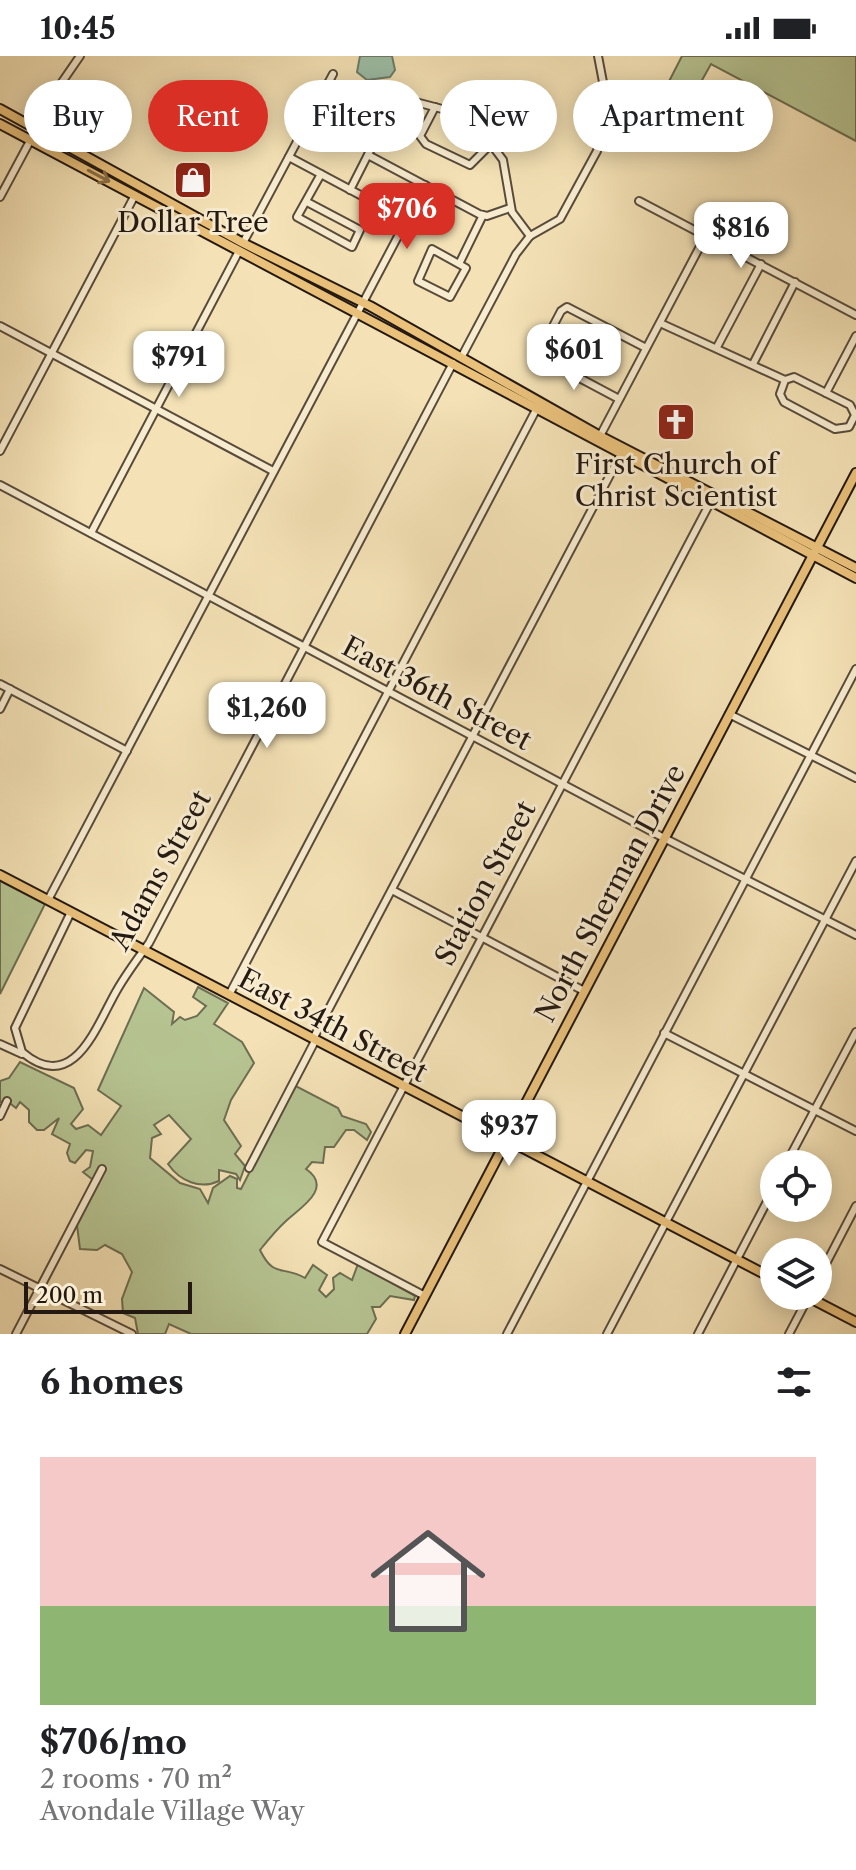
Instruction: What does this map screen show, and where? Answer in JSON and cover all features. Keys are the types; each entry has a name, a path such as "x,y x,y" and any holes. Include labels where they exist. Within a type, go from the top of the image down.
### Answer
{"main road":[{"path":"0,109 24,121"},
{"path":"0,124 24,137"},
{"path":"53,152 241,247 363,302 537,408 621,454 815,552 856,568"},
{"path":"78,152 357,313 457,360 815,552 856,578"},
{"name":"North Sherman Drive","path":"405,1334 856,473"},
{"name":"East 34th Street","path":"0,875 760,1272"},
{"path":"832,1309 856,1322"}],"street":[{"path":"66,80 80,56"},
{"path":"497,152 505,166 510,208 530,236 560,219 601,141 607,116 607,90 598,56"},
{"path":"330,80 333,74"},
{"path":"424,104 440,109"},
{"path":"435,107 420,136 426,144 440,151"},
{"path":"0,197 24,151"},
{"path":"91,533 292,152"},
{"path":"350,190 369,152"},
{"path":"443,152 470,165 483,152"},
{"path":"368,155 483,215 510,208"},
{"path":"289,157 407,220"},
{"path":"307,202 360,230 352,247 297,217 321,174"},
{"path":"48,900 425,185"},
{"path":"0,451 135,195"},
{"path":"639,201 856,315"},
{"path":"460,262 483,215"},
{"path":"600,436 706,235"},
{"name":"Adams Street","path":"26,1056 45,1065 64,1065 82,1052 144,950 457,360 510,264 530,236"},
{"path":"432,249 460,262 466,271 450,297 418,281 432,249"},
{"path":"717,347 761,264"},
{"path":"753,364 795,282"},
{"path":"619,399 542,358 540,351 565,308 646,348"},
{"path":"660,323 785,380 794,377 850,405 854,422 839,430 784,402 780,394 785,380"},
{"path":"0,326 273,471"},
{"path":"826,393 856,336"},
{"path":"229,995 537,408"},
{"path":"249,1168 621,454"},
{"name":"East 36th Street","path":"0,485 664,838 856,935"},
{"name":"Station Street","path":"425,1296 322,1242 711,501"},
{"path":"507,1334 856,669"},
{"path":"0,684 127,751"},
{"path":"0,709 10,689"},
{"path":"729,714 856,778"},
{"path":"607,1334 856,861"},
{"path":"392,890 584,991"},
{"path":"26,1056 16,1040 17,1016 71,912"},
{"path":"794,1150 856,1032"},
{"path":"664,1033 856,1131"},
{"path":"0,1044 26,1056"},
{"path":"0,1116 7,1101"},
{"path":"16,1334 102,1169"},
{"path":"832,1252 856,1206"},
{"path":"698,1334 760,1215"},
{"path":"0,1269 132,1334"},
{"path":"789,1334 801,1310"}],"shaded area":[{"path":"360,56 392,56 395,70 390,77 367,80 357,72"},
{"path":"682,56 856,56 856,141 773,97 773,80 741,80 711,64 702,80 670,80"},
{"path":"0,881 45,904 0,994"},
{"path":"198,987 228,1003 214,1024 242,1042 254,1063 231,1100 224,1120 241,1146 235,1154 245,1166 240,1180 236,1174 219,1170 219,1181 205,1185 178,1175 168,1164 191,1139 169,1115 154,1125 161,1134 152,1138 150,1158 180,1183 200,1189 208,1203 213,1188 230,1176 237,1179 237,1188 241,1189 294,1085 338,1108 342,1116 366,1124 371,1132 367,1140 354,1130 346,1130 334,1147 325,1147 323,1163 312,1162 306,1169 314,1176 316,1190 260,1250 270,1265 305,1278 313,1265 327,1275 319,1290 326,1297 334,1289 333,1278 340,1273 352,1280 358,1264 415,1296 414,1300 390,1296 380,1307 372,1307 376,1319 367,1334 191,1334 169,1324 165,1334 138,1334 135,1318 123,1313 122,1299 132,1272 122,1254 105,1245 97,1250 80,1249 77,1225 105,1168 93,1180 83,1172 90,1167 93,1151 86,1150 75,1163 70,1161 67,1153 70,1144 52,1134 59,1118 44,1130 37,1130 29,1122 29,1110 20,1102 16,1108 7,1101 0,1102 0,1081 9,1078 20,1062 74,1088 83,1109 71,1124 76,1129 88,1125 101,1135 121,1106 98,1090 144,988 174,1012 172,1024 180,1017 185,1020 197,1016 206,1006 193,997"}],"place":[{"name":"Dollar Tree","path":"193,180"},
{"name":"First Church of Christ Scientist","path":"676,422"}]}
